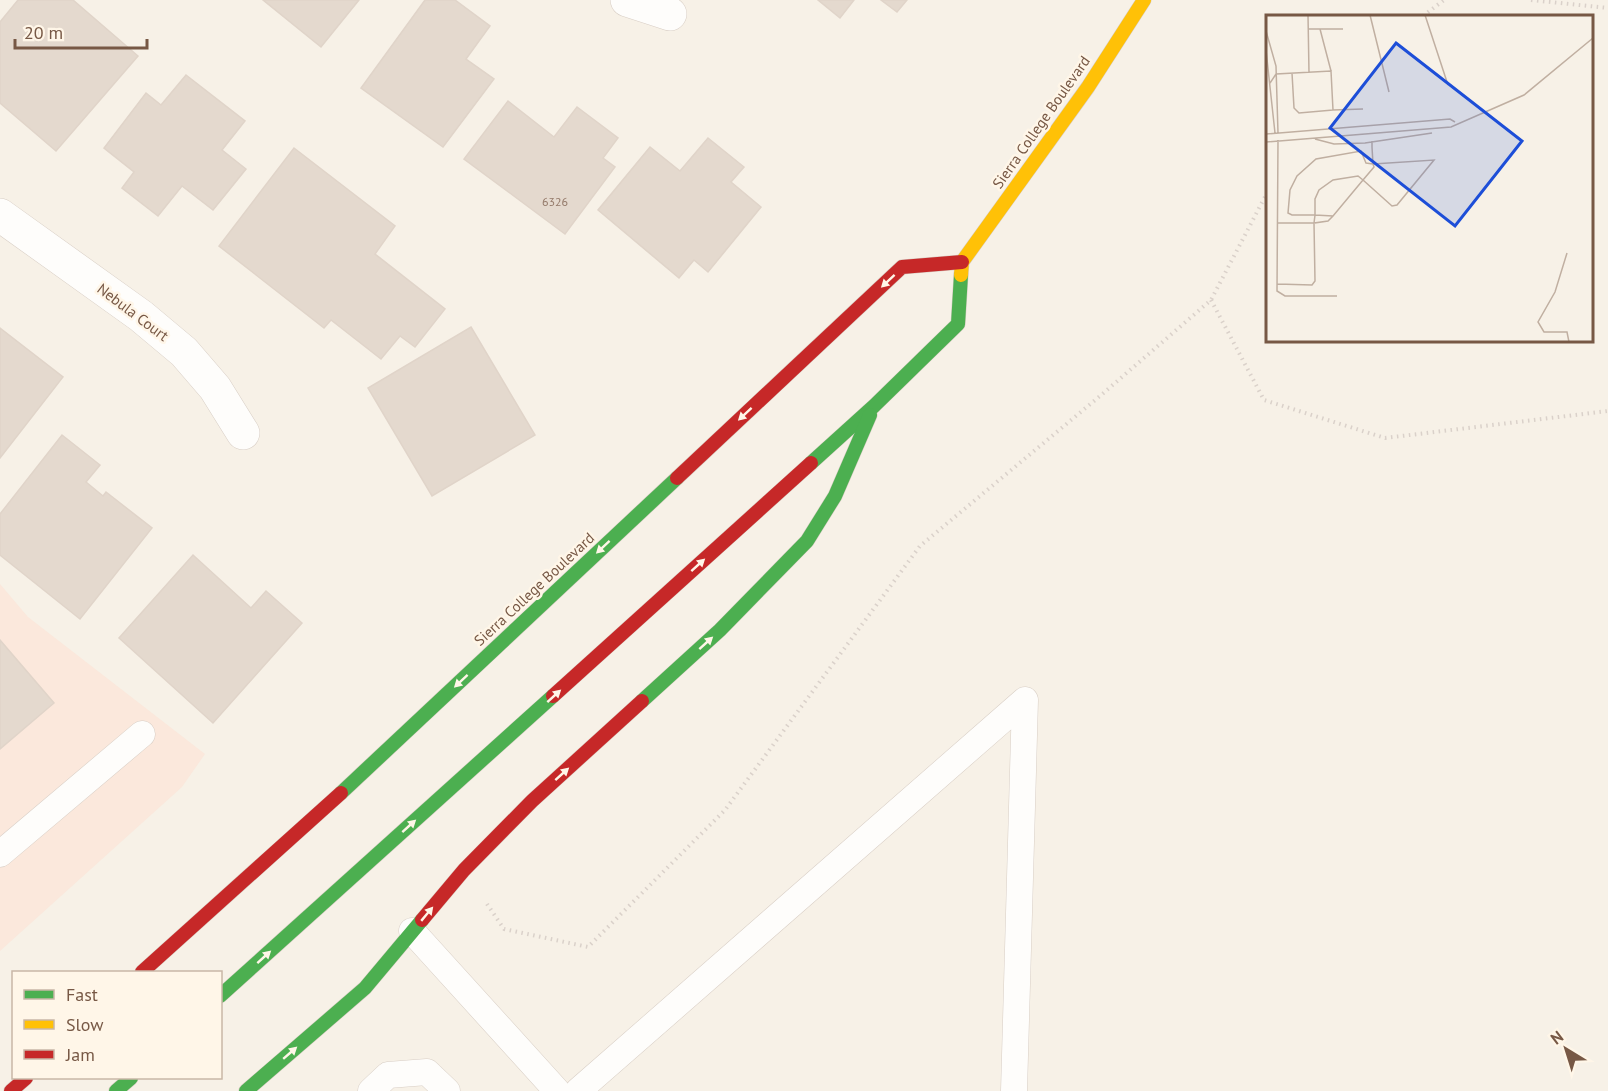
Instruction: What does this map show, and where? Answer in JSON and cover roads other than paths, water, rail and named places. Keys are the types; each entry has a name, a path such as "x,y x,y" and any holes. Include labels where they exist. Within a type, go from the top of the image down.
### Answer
{"main road":[{"name":"Sierra College Boulevard","path":"143,971 351,784 902,267 962,262 1088,87 1144,0"},
{"path":"222,994 874,406 958,324 962,262"},
{"path":"246,1091 365,988 464,870 532,801 720,630 807,541 835,496 874,406"},
{"path":"11,1091 24,1079"},
{"path":"116,1091 128,1079"}],"street":[{"path":"627,0 670,14"},
{"name":"Nebula Court","path":"0,215 141,316 184,352 215,388 243,433"}],"lane":[{"path":"578,1091 1025,700 1014,1091"},
{"path":"0,854 142,734"},
{"path":"412,931 556,1091"},
{"path":"371,1091 388,1075 427,1072 447,1091"}]}
